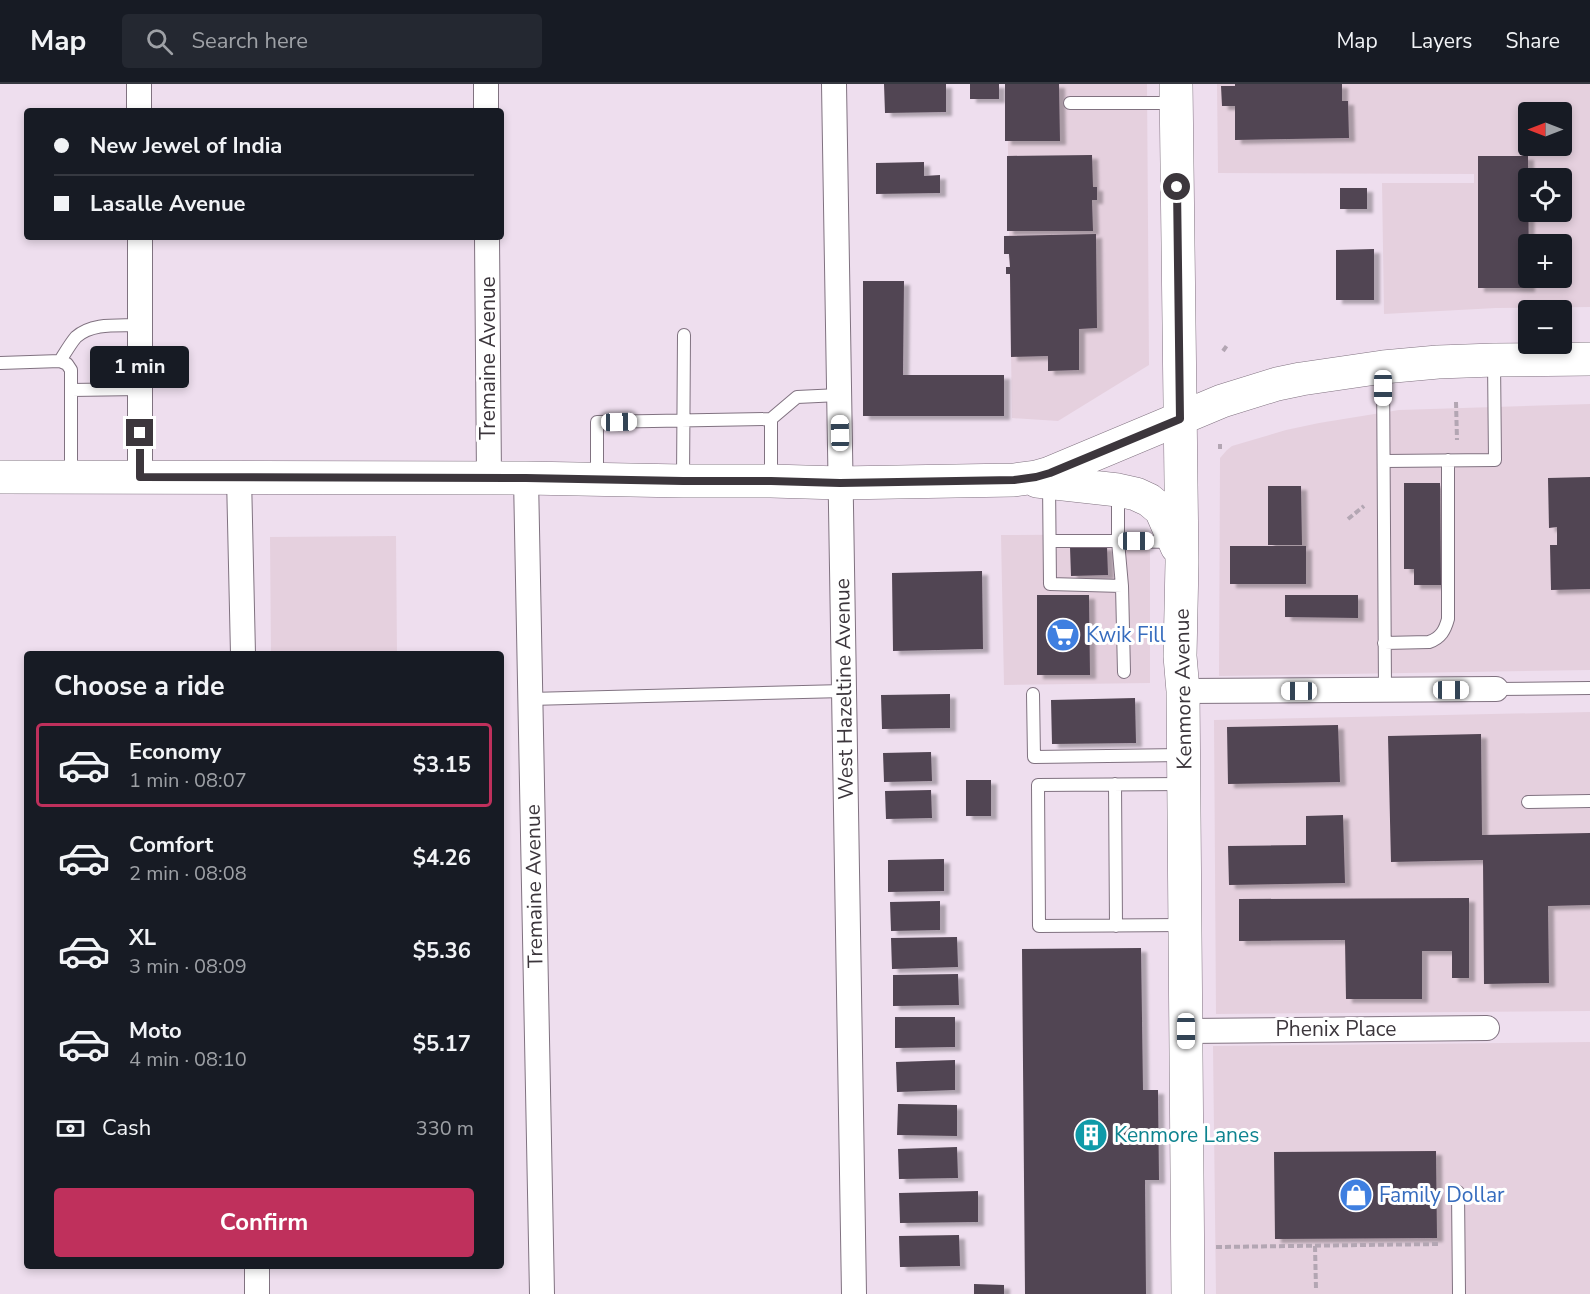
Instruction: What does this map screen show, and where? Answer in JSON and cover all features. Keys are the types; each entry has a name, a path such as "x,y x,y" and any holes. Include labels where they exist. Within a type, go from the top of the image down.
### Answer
{"street":[{"path":"139,84 139,108"},
{"path":"486,84 486,108"},
{"name":"West Hazeltine Avenue","path":"834,84 854,1294"},
{"name":"Kenmore Avenue","path":"1176,93 1188,1294"},
{"path":"140,240 140,477"},
{"name":"Tremaine Avenue","path":"487,240 489,478"},
{"path":"1014,480 1050,473 1222,401 1277,384 1383,367 1438,362 1590,359"},
{"path":"0,477 526,478 840,483 1014,480 1049,482 1118,490 1149,500 1161,510 1179,552"},
{"path":"239,477 243,651"},
{"name":"Tremaine Avenue","path":"526,478 542,1294"},
{"path":"1183,691 1496,689"},
{"name":"Phenix Place","path":"1186,1031 1487,1028"},
{"path":"257,1269 257,1294"}],"lane":[{"path":"1070,103 1176,93"},
{"path":"60,361 76,338 86,331 98,327 140,325"},
{"path":"683,481 684,335"},
{"path":"1384,461 1495,460 1494,360"},
{"path":"0,363 60,361 72,370 72,477"},
{"path":"1383,367 1385,690"},
{"path":"72,390 140,389"},
{"path":"597,479 597,422 771,419 797,398 839,395"},
{"path":"771,419 771,481"},
{"path":"1384,643 1429,642 1436,640 1446,628 1448,619 1448,460"},
{"path":"1049,482 1050,584 1122,586"},
{"path":"1118,490 1118,541 1125,672"},
{"path":"1050,541 1118,541 1179,552"},
{"path":"1496,689 1590,688"},
{"path":"530,699 844,691"},
{"path":"1033,694 1034,757 1184,769"},
{"path":"1184,769 1115,784 1038,785 1038,820 1039,926 1185,925"},
{"path":"1115,784 1116,926"},
{"path":"1528,802 1590,801"},
{"path":"1458,1192 1459,1294"}],"path":[{"path":"1223,351 1228,344"},
{"path":"1456,402 1457,447"},
{"path":"1348,519 1369,501"},
{"path":"1214,1248 1438,1244"},
{"path":"1315,1246 1316,1289"}],"shaded area":[{"path":"1007,84 1147,84 1149,365 1058,421 1012,418"},
{"path":"1217,84 1590,84 1590,307 1572,307 1572,300 1518,300 1518,308 1384,314 1382,183 1474,183 1474,174 1218,173"},
{"path":"1590,404 1590,670 1219,676 1220,458 1232,446 1286,430 1399,410"},
{"path":"1150,534 1150,683 1004,685 1001,535"},
{"path":"396,536 397,651 271,651 270,537"},
{"path":"1590,712 1590,1011 1216,1014 1214,720"},
{"path":"1590,1042 1590,1294 1216,1294 1213,1046"}],"building":[{"path":"884,84 946,84 946,112 885,113"},
{"path":"970,84 999,84 999,99 970,99"},
{"path":"1005,84 1059,84 1060,141 1005,141"},
{"path":"1235,84 1342,84 1342,101 1348,101 1349,138 1235,140 1235,106 1222,106 1221,86 1235,86"},
{"path":"1092,155 1093,187 1097,187 1097,200 1092,200 1093,231 1007,231 1007,156"},
{"path":"1478,156 1528,156 1528,168 1518,168 1518,222 1528,222 1529,234 1518,234 1518,288 1478,288"},
{"path":"924,162 924,176 940,175 940,193 876,194 876,163"},
{"path":"1340,188 1367,188 1367,209 1340,209"},
{"path":"1096,234 1097,328 1079,329 1079,370 1048,371 1048,356 1011,357 1010,274 1006,274 1006,267 1010,267 1009,254 1004,254 1004,236"},
{"path":"1374,249 1374,300 1336,300 1336,250"},
{"path":"863,281 904,281 903,375 1004,375 1004,416 863,416"},
{"path":"1590,477 1590,589 1551,590 1550,545 1557,545 1557,527 1549,528 1548,478"},
{"path":"1404,483 1440,483 1441,585 1414,585 1414,569 1404,569"},
{"path":"1268,486 1301,486 1302,545 1268,545"},
{"name":"Kwik Fill","path":"1107,546 1108,575 1071,576 1070,547"},
{"path":"1230,546 1306,546 1306,584 1230,584"},
{"path":"982,571 983,649 893,651 892,573"},
{"name":"Kwik Fill","path":"1037,595 1089,595 1090,675 1037,675"},
{"path":"1285,595 1358,595 1358,618 1285,617"},
{"path":"950,694 950,728 882,729 881,695"},
{"path":"1135,698 1136,743 1052,744 1051,700"},
{"path":"1338,725 1340,782 1228,784 1227,727"},
{"path":"1481,734 1482,835 1590,833 1590,905 1548,906 1549,983 1484,984 1483,860 1391,862 1388,736"},
{"path":"931,752 932,781 884,782 883,753"},
{"path":"966,780 991,780 991,816 966,816"},
{"path":"931,790 932,818 886,819 885,791"},
{"path":"1343,815 1345,883 1229,885 1228,846 1306,845 1306,816"},
{"path":"944,859 944,891 888,892 888,860"},
{"path":"1469,898 1469,978 1452,978 1452,951 1422,951 1422,999 1346,999 1345,940 1239,941 1239,899"},
{"path":"940,901 940,930 891,931 890,902"},
{"path":"957,937 958,967 892,969 891,938"},
{"name":"Kenmore Lanes","path":"1141,948 1143,1090 1158,1090 1159,1180 1145,1180 1146,1294 1025,1294 1022,949"},
{"path":"958,974 959,1005 893,1006 893,975"},
{"path":"895,1017 955,1017 955,1047 895,1048"},
{"path":"955,1060 955,1090 897,1092 896,1062"},
{"path":"898,1104 957,1105 957,1136 897,1135"},
{"path":"957,1147 958,1178 899,1179 898,1149"},
{"name":"Family Dollar","path":"1436,1151 1437,1238 1275,1239 1274,1152"},
{"path":"978,1191 978,1222 900,1223 899,1193"},
{"path":"959,1235 960,1266 900,1267 899,1236"},
{"path":"974,1284 1004,1285 1004,1294 974,1294"}],"place":[{"name":"Kwik Fill","path":"1063,635"},
{"name":"Kenmore Lanes","path":"1091,1135"},
{"name":"Family Dollar","path":"1356,1195"}],"route":[{"path":"140,433 140,477 526,478 840,483 1014,480 1036,477 1070,466 1180,419 1177,187"}]}
